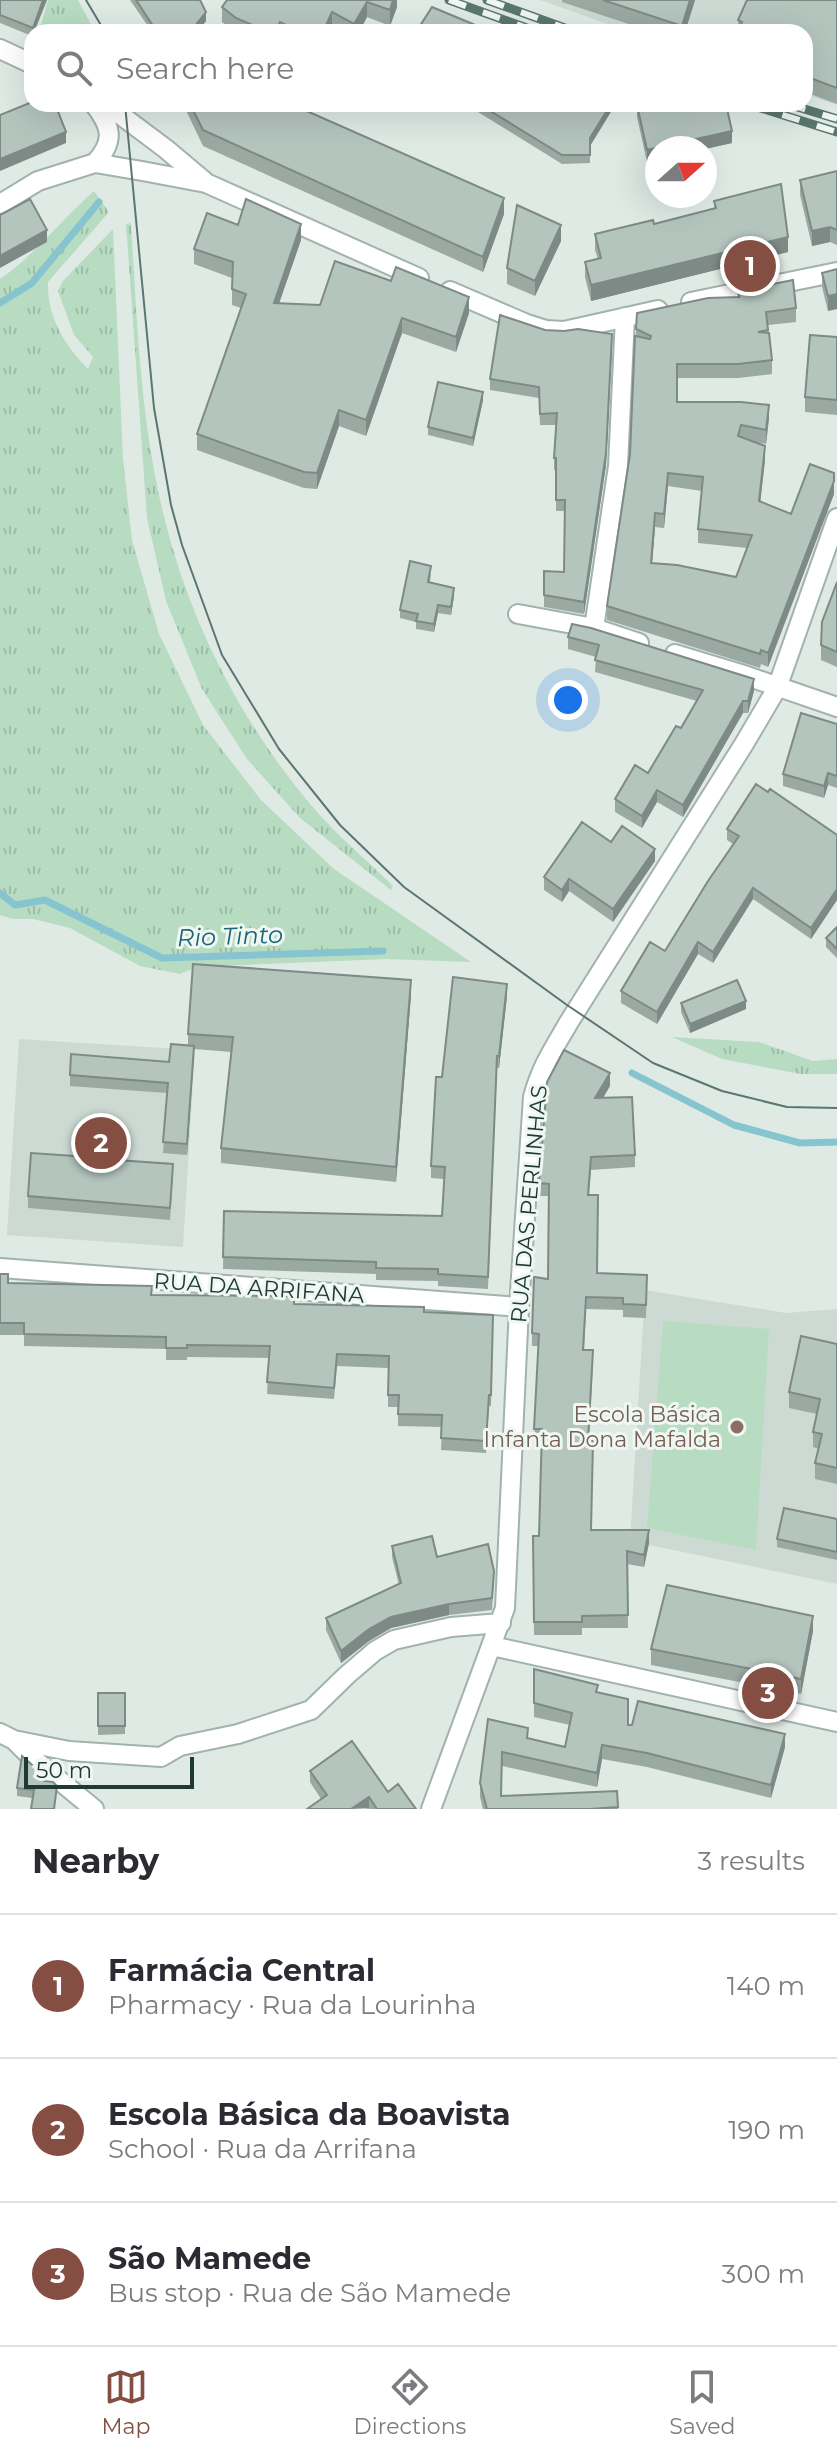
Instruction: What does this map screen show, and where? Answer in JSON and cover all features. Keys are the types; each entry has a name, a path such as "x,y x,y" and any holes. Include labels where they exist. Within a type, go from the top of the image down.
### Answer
{"street":[{"path":"0,49 24,60"},
{"path":"95,163 110,139 105,118 100,112"},
{"path":"117,112 206,183"},
{"path":"0,204 38,181 95,163 206,183 370,258 546,330 564,331 837,272"},
{"path":"594,628 618,466 625,317"},
{"name":"RUA DAS PERLINHAS","path":"431,1809 505,1608 519,1307 533,1097 543,1066 777,688 837,518"},
{"path":"518,614 594,628 837,707"},
{"name":"RUA DA ARRIFANA","path":"0,1268 519,1307"},
{"path":"7,1736 69,1751 161,1757 180,1746 238,1734 311,1710 375,1651 394,1640 451,1627 501,1623"},
{"path":"492,1646 837,1722"},
{"path":"7,1736 94,1809"}],"shaded area":[{"path":"540,0 837,0 837,105 813,97 813,24 608,24"},
{"path":"19,1039 195,1050 183,1247 7,1235"},
{"name":"Escola Básica Infanta Dona Mafalda","path":"645,1290 786,1313 837,1309 837,1584 630,1541"}],"green space":[{"path":"48,0 78,0 91,24 41,24"},
{"path":"94,191 109,212 48,282 50,307 71,350 88,369 93,357 74,335 58,291 63,281 113,229 123,459 132,540 159,634 203,725 261,800 334,869 471,962 386,959 197,967 180,974 140,966 70,928 0,915 0,279 25,259"},
{"path":"131,223 140,366 155,473 173,548 201,627 239,702 285,772 340,836 393,886 391,890 300,818 247,759 202,689 166,601 147,518 126,224"},
{"path":"672,1037 759,1042 813,1061 837,1059 837,1074 800,1074 722,1059"},
{"path":"663,1321 769,1329 756,1550 647,1528"}],"building":[{"path":"0,0 43,0 34,24 24,24 0,15"},
{"path":"136,0 200,0 206,12 196,24 152,24"},
{"path":"227,0 393,0 390,10 367,2 354,24 332,12 327,24 250,24 222,7"},
{"path":"603,0 690,0 683,24"},
{"path":"747,0 837,0 837,88 813,79 813,24 741,24 738,20"},
{"path":"432,7 473,24 421,24"},
{"path":"24,105 24,112 58,112 66,132 0,159 0,115"},
{"path":"194,112 309,112 504,198 483,257 203,130"},
{"path":"492,112 606,112 590,138 590,155 562,155"},
{"path":"639,112 728,112 732,131 710,136 645,136 645,141"},
{"path":"837,171 837,230 830,227 812,231 800,180"},
{"path":"781,184 788,237 591,285 585,262 601,258 595,234 653,220 654,224 717,208 717,200"},
{"path":"30,199 47,230 0,256 0,215"},
{"path":"246,199 301,224 274,303 320,305 335,261 391,281 396,267 469,297 456,337 402,318 366,420 339,410 317,473 304,472 197,434 246,294 232,289 233,262 194,249 207,213 238,225"},
{"path":"517,205 561,225 535,281 507,268"},
{"path":"837,269 837,294 828,296 822,273"},
{"path":"793,280 796,308 766,312 768,330 758,332 769,333 772,360 738,364 677,364 677,402 769,405 766,430 741,425 738,436 765,446 759,501 791,514 810,464 834,473 834,481 768,653 761,650 760,654 607,606 630,454 635,336 650,339 651,336 636,329 637,313 708,298 739,297 738,291","holes":["668,473 703,477 698,529 752,535 736,577 651,563 655,513 664,514"]},
{"path":"500,315 545,330 578,329 612,334 606,453 584,602 544,595 544,571 564,572 565,500 556,500 554,458 557,413 540,414 539,387 490,379"},
{"path":"810,335 837,337 837,400 805,397"},
{"path":"438,382 483,392 473,438 428,427"},
{"path":"410,561 431,566 428,582 454,588 451,607 438,605 434,624 416,621 418,614 400,610"},
{"path":"837,582 837,652 821,645 822,622"},
{"path":"572,624 754,679 748,701 743,701 683,805 657,790 642,816 615,799 635,765 648,773 676,726 681,728 703,690 595,660 599,645 568,637"},
{"path":"801,713 837,724 837,776 828,773 824,786 783,774"},
{"path":"756,784 768,792 770,789 837,835 837,889 811,928 753,888 713,952 698,942 657,1012 621,991 650,942 665,951 739,836 727,829"},
{"path":"582,822 611,842 622,826 655,849 613,909 569,879 562,890 544,877"},
{"path":"837,927 837,949 826,938"},
{"path":"193,964 411,980 396,1167 221,1148 233,1037 188,1034"},
{"path":"453,977 507,984 497,1056 488,1277 438,1274 438,1269 376,1268 376,1262 223,1257 224,1211 442,1216 445,1167 431,1166 436,1077 442,1077"},
{"path":"737,980 746,1001 690,1024 681,1003"},
{"path":"171,1044 194,1046 187,1144 163,1142 168,1083 70,1075 71,1054 169,1062"},
{"path":"564,1050 610,1073 595,1098 632,1097 635,1155 591,1157 588,1195 598,1195 597,1273 647,1275 646,1305 623,1304 623,1298 586,1297 583,1350 593,1350 588,1440 593,1441 591,1530 649,1530 644,1555 627,1551 628,1615 582,1616 582,1622 534,1622 533,1536 539,1536 542,1429 534,1429 539,1334 532,1333 534,1277 548,1279 549,1184 539,1183 547,1082"},
{"path":"89,1152 118,1155 117,1160 173,1164 170,1208 28,1196 31,1153 89,1157"},
{"path":"0,1274 8,1274 8,1283 152,1286 151,1295 294,1296 294,1304 424,1307 424,1312 493,1315 491,1395 486,1441 441,1438 442,1415 398,1414 399,1395 388,1395 389,1356 337,1354 334,1388 267,1382 270,1346 187,1345 187,1348 166,1348 166,1337 24,1334 24,1323 0,1323"},
{"path":"801,1336 837,1344 837,1468 815,1463 822,1434 813,1432 820,1399 789,1392"},
{"path":"784,1508 837,1519 837,1552 777,1539"},
{"path":"432,1536 437,1557 488,1544 494,1571 492,1598 391,1617 369,1629 341,1651 326,1618 401,1583 392,1546"},
{"path":"667,1585 813,1616 801,1679 651,1649"},
{"path":"534,1669 598,1685 596,1692 628,1699 628,1725 632,1725 638,1701 785,1734 771,1785 647,1753 602,1745 597,1773 502,1752 501,1796 617,1791 618,1807 487,1809 480,1783 488,1719 528,1728 527,1738 565,1747 572,1713 534,1703"},
{"path":"98,1693 125,1693 125,1726 98,1726"},
{"path":"352,1741 388,1792 398,1784 416,1809 377,1809 369,1797 351,1809 307,1809 327,1795 310,1771"},
{"path":"22,1756 45,1776 44,1781 57,1786 54,1809 31,1809 34,1790 17,1788"}],"waterway":[{"name":"Rio Tinto","path":"0,303 32,283 99,202"},
{"name":"Rio Tinto","path":"0,893 15,905 45,900 162,958 383,951"},
{"name":"Rio Tinto","path":"632,1073 734,1125 800,1143 837,1142"}],"tram line":[{"path":"86,0 100,24"},
{"path":"126,112 154,408 171,505 182,545 222,655 279,749 340,825 404,887 653,1063 722,1091 787,1107 837,1108"}],"railway":[{"path":"449,0 516,24"},
{"path":"487,0 554,24"},
{"path":"773,112 837,132"},
{"path":"813,112 837,119"}],"place":[{"name":"Farmácia Central","path":"750,266"},
{"name":"Escola Básica da Boavista","path":"101,1143"},
{"name":"Escola Básica Infanta Dona Mafalda","path":"737,1427"},
{"name":"São Mamede","path":"768,1693"}]}
